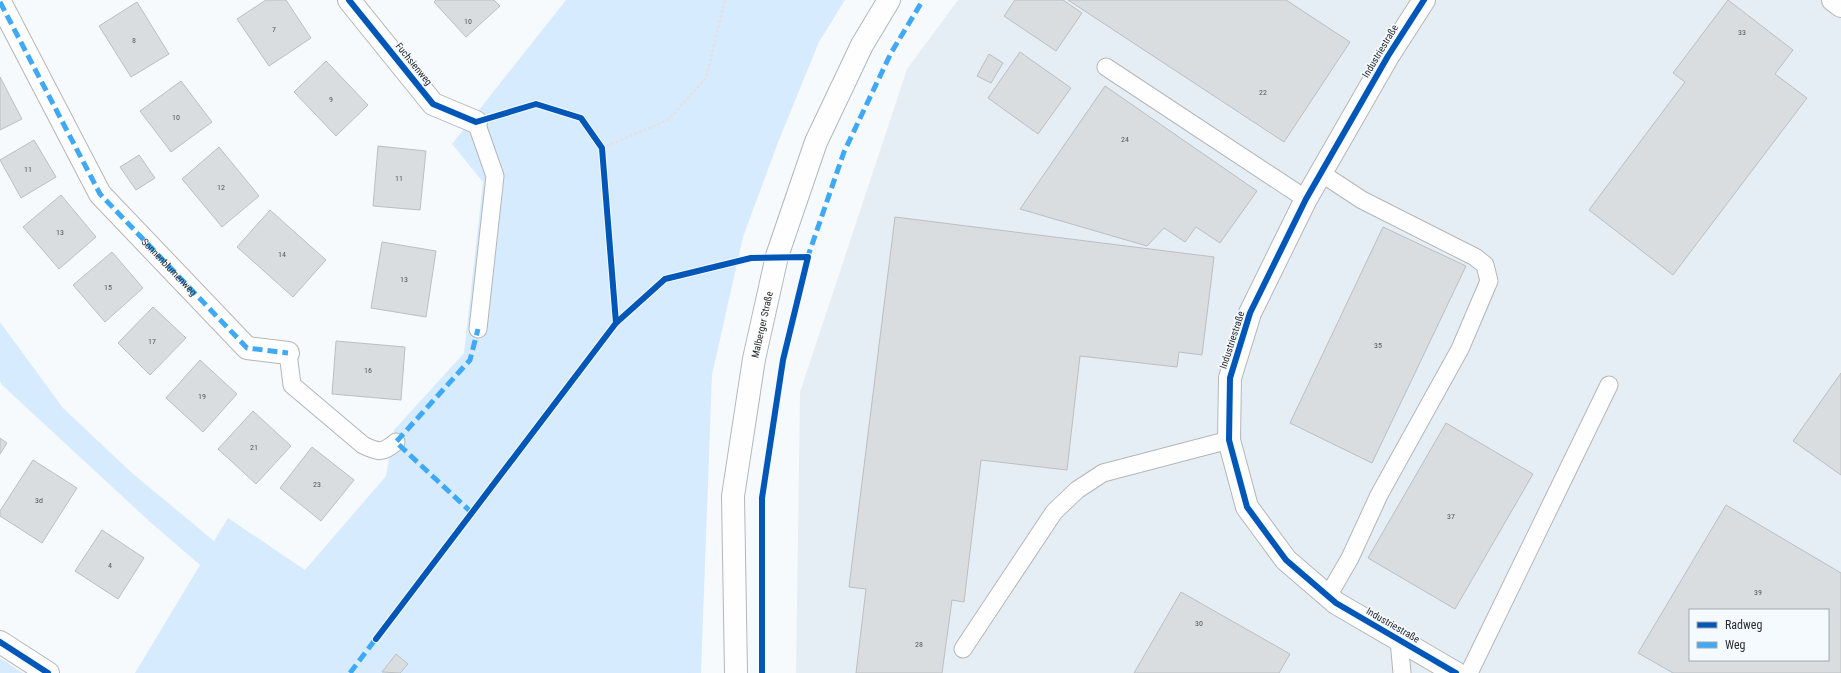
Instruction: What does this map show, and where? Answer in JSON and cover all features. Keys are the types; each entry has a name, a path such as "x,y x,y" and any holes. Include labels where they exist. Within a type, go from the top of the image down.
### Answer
{"street":[{"name":"Fuchsienweg","path":"350,0 433,104 476,122"},
{"name":"Malberger Straße","path":"736,673 733,496 754,359 777,256 816,142 862,45 889,0"},
{"name":"Industriestraße","path":"1424,0 1388,56 1306,199 1250,312 1230,378 1229,440 1247,506 1286,560 1336,603 1456,673"},
{"path":"1833,0 1841,6"},
{"name":"Sonnenblumenweg","path":"0,2 100,194 247,348 288,353"},
{"path":"0,642 48,673"}],"lane":[{"path":"1106,68 1306,199"},
{"path":"476,122 496,176 478,329"},
{"path":"1321,173 1362,200 1475,257 1485,265 1489,281 1460,349 1379,495 1350,558 1328,596"},
{"name":"Sonnenblumenweg","path":"288,353 292,385 363,446 376,451 386,450 396,442"},
{"path":"1469,673 1609,385"},
{"path":"963,650 1054,512 1077,490 1103,473 1229,440"},
{"path":"1399,640 1402,673"}],"path":[{"path":"602,148 668,120 706,78 725,0"},
{"path":"476,122 536,104 580,118 602,148 616,323"}],"shaded area":[{"path":"566,0 845,0 819,42 779,140 743,237 712,375 701,673 135,673 200,565 149,521 2,385 0,381 0,322 63,408 132,473 214,541 228,518 305,570 386,476 394,430 464,353 483,182 452,144"},
{"path":"958,0 1841,0 1841,673 796,673 800,392 907,69"},
{"path":"0,658 23,673 0,673"}],"building":[{"path":"266,0 286,0 311,38 269,66 237,19"},
{"path":"436,0 494,0 500,6 466,37 434,2"},
{"path":"1015,0 1063,0 1082,13 1056,51 1004,16"},
{"path":"1068,0 1286,0 1350,42 1284,142"},
{"path":"1728,0 1793,50 1775,74 1807,98 1673,275 1589,210 1685,82 1673,73"},
{"path":"137,2 169,54 131,77 99,26"},
{"path":"1020,52 1071,88 1038,134 988,98"},
{"path":"989,54 1003,63 991,83 977,76"},
{"path":"326,61 368,105 336,136 294,92"},
{"path":"0,77 22,119 0,130"},
{"path":"181,81 212,122 171,152 140,111"},
{"path":"1105,86 1257,191 1220,243 1196,227 1185,242 1164,228 1147,246 1020,209"},
{"path":"34,140 56,177 21,198 0,160"},
{"path":"378,146 426,151 420,210 373,206"},
{"path":"219,147 259,196 222,227 182,179"},
{"path":"139,155 155,178 136,190 120,167"},
{"path":"61,195 96,237 59,269 23,227"},
{"path":"270,210 326,260 293,297 237,247"},
{"path":"895,217 1214,257 1202,355 1179,352 1177,367 1080,356 1067,470 981,460 964,602 952,600 942,673 856,673 866,589 849,587"},
{"path":"1383,227 1466,266 1372,463 1290,423"},
{"path":"382,242 436,251 426,317 371,308"},
{"path":"112,252 143,288 105,322 73,285"},
{"path":"153,307 186,338 150,375 118,343"},
{"path":"336,341 405,347 401,400 332,394"},
{"path":"200,360 237,394 203,432 166,398"},
{"path":"1841,373 1841,475 1793,441"},
{"path":"253,411 291,446 256,484 218,449"},
{"path":"1446,423 1533,474 1455,609 1368,558"},
{"path":"0,438 7,443 0,454"},
{"path":"312,447 354,480 321,521 280,488"},
{"path":"33,460 77,488 42,543 0,516 0,511"},
{"path":"1726,505 1841,573 1841,673 1673,673 1638,653"},
{"path":"102,530 144,558 118,599 75,571"},
{"path":"1181,592 1290,654 1279,673 1134,673"},
{"path":"396,654 408,664 400,673 382,672"}],"marked path":[{"path":"807,259 844,152 891,53 923,0"},
{"path":"0,2 100,194 247,348 288,353"},
{"path":"472,513 396,442 470,360 478,329"},
{"path":"350,673 378,636"}],"cycle path":[{"path":"349,0 433,104 476,122 536,104 581,118 602,148 616,323"},
{"path":"1424,0 1388,56 1306,199 1250,313 1230,378 1229,440 1247,507 1286,560 1336,603 1456,673"},
{"path":"376,639 616,323 665,279 751,258 808,257 783,360 762,498 762,673"},
{"path":"0,642 48,673"}]}
